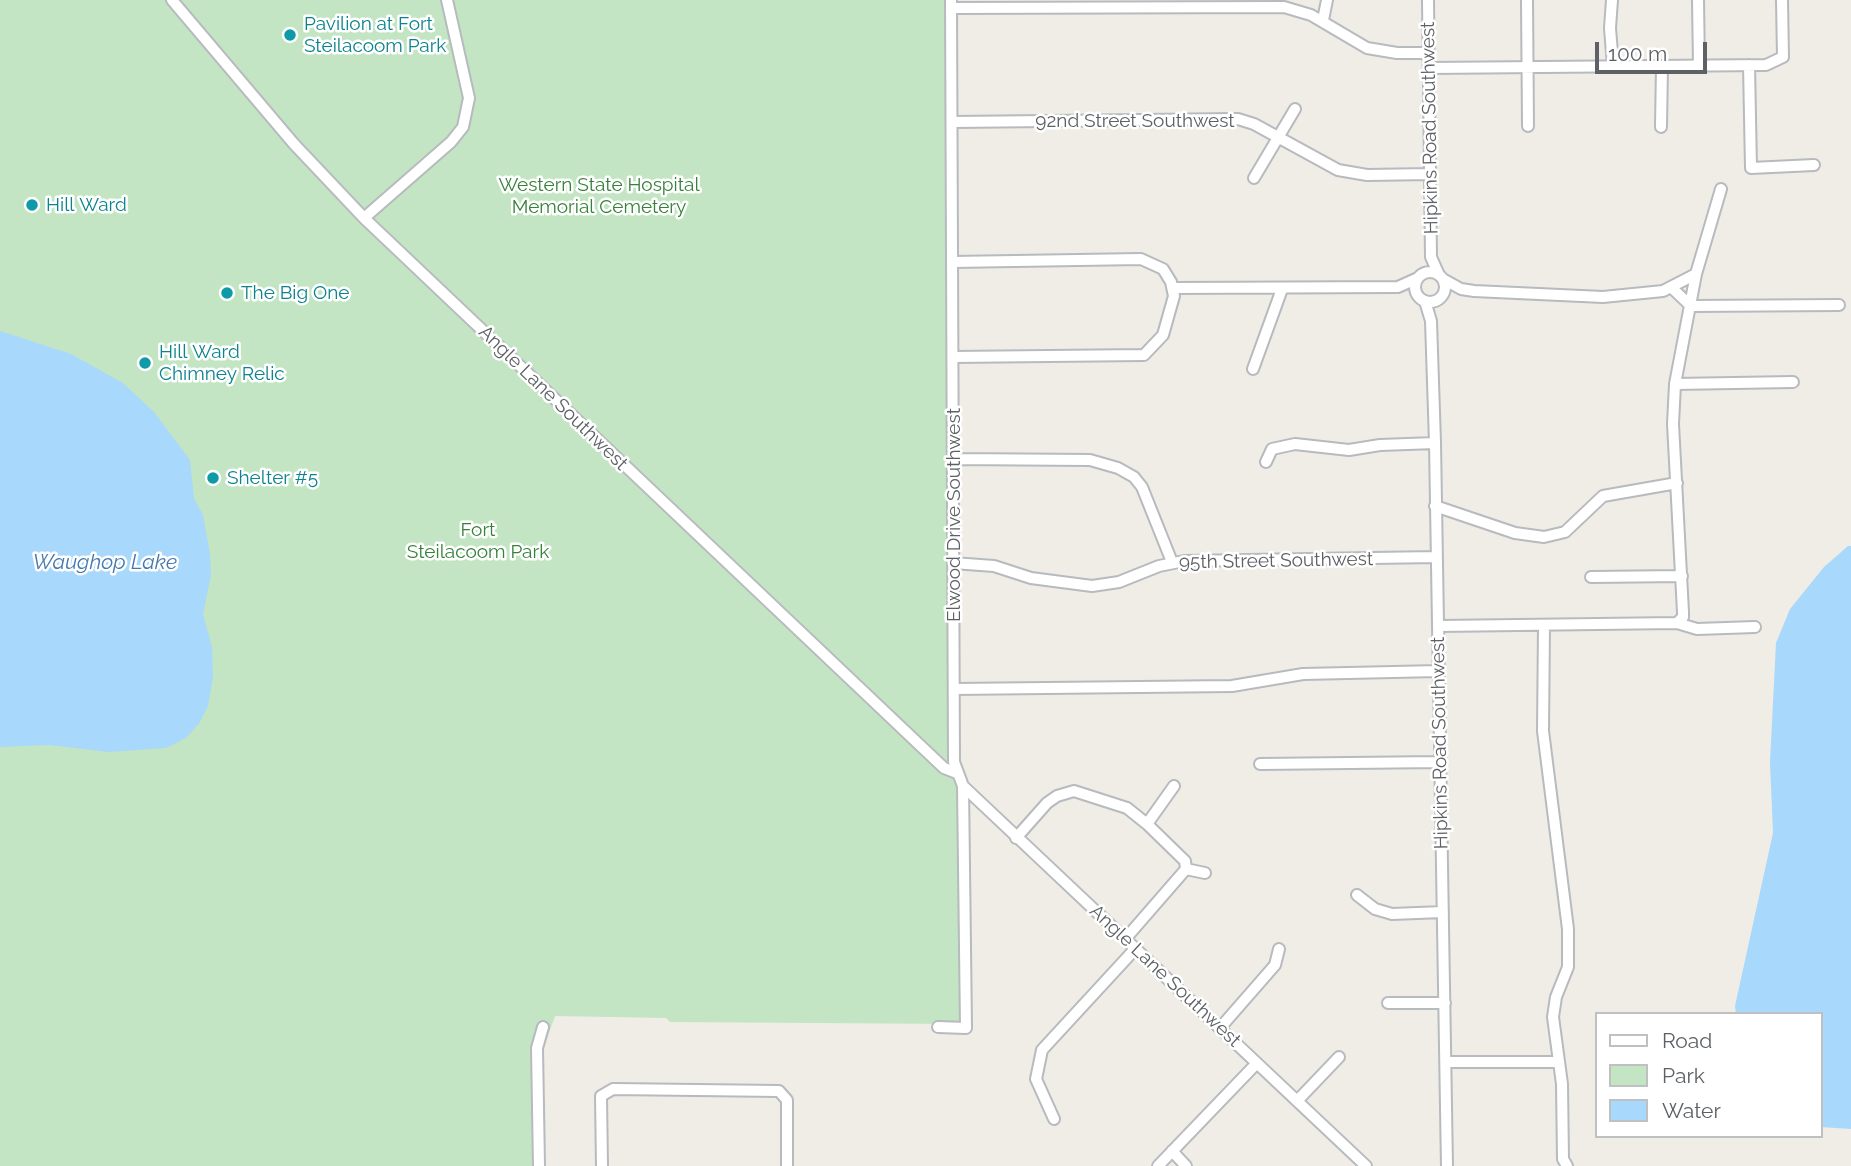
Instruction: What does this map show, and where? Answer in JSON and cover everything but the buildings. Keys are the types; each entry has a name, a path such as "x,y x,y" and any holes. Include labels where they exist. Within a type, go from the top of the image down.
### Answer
{"street":[{"name":"Angle Lane Southwest","path":"172,0 275,123 364,219 944,768 957,773"},
{"path":"364,219 443,150 463,127 469,106 468,90 447,0"},
{"path":"1323,20 1326,0"},
{"name":"Hipkins Road Southwest","path":"1428,0 1431,257 1441,277"},
{"path":"1527,0 1528,125"},
{"path":"1612,0 1609,28 1612,66"},
{"path":"1698,0 1699,65"},
{"path":"1429,68 1749,65 1779,61 1783,53 1782,0"},
{"path":"951,4 1265,6 1297,10 1323,20 1367,48 1397,53 1429,53"},
{"name":"Elwood Drive Southwest","path":"938,1027 966,1028 963,786 957,773 954,689 951,4"},
{"path":"1749,65 1751,167 1814,165"},
{"path":"1661,66 1661,127"},
{"path":"1254,178 1295,109"},
{"name":"92nd Street Southwest","path":"953,122 1221,118 1254,124 1325,164 1346,172 1431,174"},
{"path":"1677,623 1683,618 1673,424 1675,384 1696,274 1721,189"},
{"name":"Hipkins Road Southwest","path":"1420,276 1431,257"},
{"path":"952,262 1141,259 1163,269 1173,288 1163,335 1144,355 953,358"},
{"path":"1173,288 1398,287 1431,272 1461,289 1497,294 1603,297 1645,294 1671,287 1696,274"},
{"path":"1420,276 1415,287 1422,298"},
{"path":"1439,298 1445,288 1441,277"},
{"path":"1398,287 1422,298 1439,298 1461,289"},
{"path":"1671,287 1691,306 1839,304"},
{"path":"1253,369 1282,289"},
{"name":"Hipkins Road Southwest","path":"1422,298 1431,321 1435,443 1447,1166"},
{"name":"Hipkins Road Southwest","path":"1431,321 1439,298"},
{"path":"1675,384 1793,382"},
{"path":"1266,462 1272,449 1295,444 1349,450 1380,445 1435,443"},
{"path":"954,459 1090,460 1118,468 1134,477 1142,487 1172,562"},
{"path":"1435,506 1515,533 1544,537 1565,532 1603,496 1677,483"},
{"name":"95th Street Southwest","path":"953,563 994,566 1038,580 1092,586 1119,582 1172,562 1436,557"},
{"path":"1591,577 1682,576"},
{"path":"1439,626 1677,623 1697,629 1755,627"},
{"path":"1544,626 1544,731 1568,929 1568,967 1556,997 1553,1017 1559,1062 1563,1159 1567,1166"},
{"path":"954,689 1232,686 1303,674 1439,671"},
{"path":"1260,764 1439,762"},
{"name":"Angle Lane Southwest","path":"963,786 1366,1166"},
{"path":"1147,824 1174,786"},
{"path":"1016,838 1047,803 1057,796 1073,791 1127,808 1180,855 1186,869"},
{"path":"1186,869 1205,873"},
{"path":"1126,938 1186,869"},
{"path":"1357,895 1376,909 1392,914 1443,912"},
{"path":"1054,1119 1036,1079 1042,1050 1136,948"},
{"path":"1220,1028 1275,965 1279,950"},
{"path":"1388,1003 1444,1003"},
{"path":"538,1166 537,1048 543,1027"},
{"path":"1297,1101 1339,1057"},
{"path":"1446,1062 1559,1062"},
{"path":"1158,1166 1257,1063"},
{"path":"602,1166 601,1096 613,1089 782,1092 787,1100 787,1166"},
{"path":"1172,1151 1186,1166"}],"green space":[{"name":"Fort Steilacoom Park","path":"0,0 948,0 963,1024 670,1022 666,1018 555,1016 538,1064 539,1166 0,1166"}],"water":[{"name":"Waughop Lake","path":"0,331 71,354 123,383 154,412 190,460 194,498 203,515 210,554 211,575 203,614 212,647 213,677 208,706 200,722 186,738 166,748 109,752 49,745 0,747"},
{"path":"1851,546 1851,1129 1823,1127 1823,1012 1736,1012 1735,1006 1773,833 1770,762 1776,643 1790,609 1824,567"}],"place":[{"name":"Pavilion at Fort Steilacoom Park","path":"290,35"},
{"name":"Hill Ward","path":"32,205"},
{"name":"The Big One","path":"227,293"},
{"name":"Hill Ward Chimney Relic","path":"145,363"},
{"name":"Shelter #5","path":"213,478"}],"park label":[{"name":"Western State Hospital Memorial Cemetery","path":"599,196"}]}
